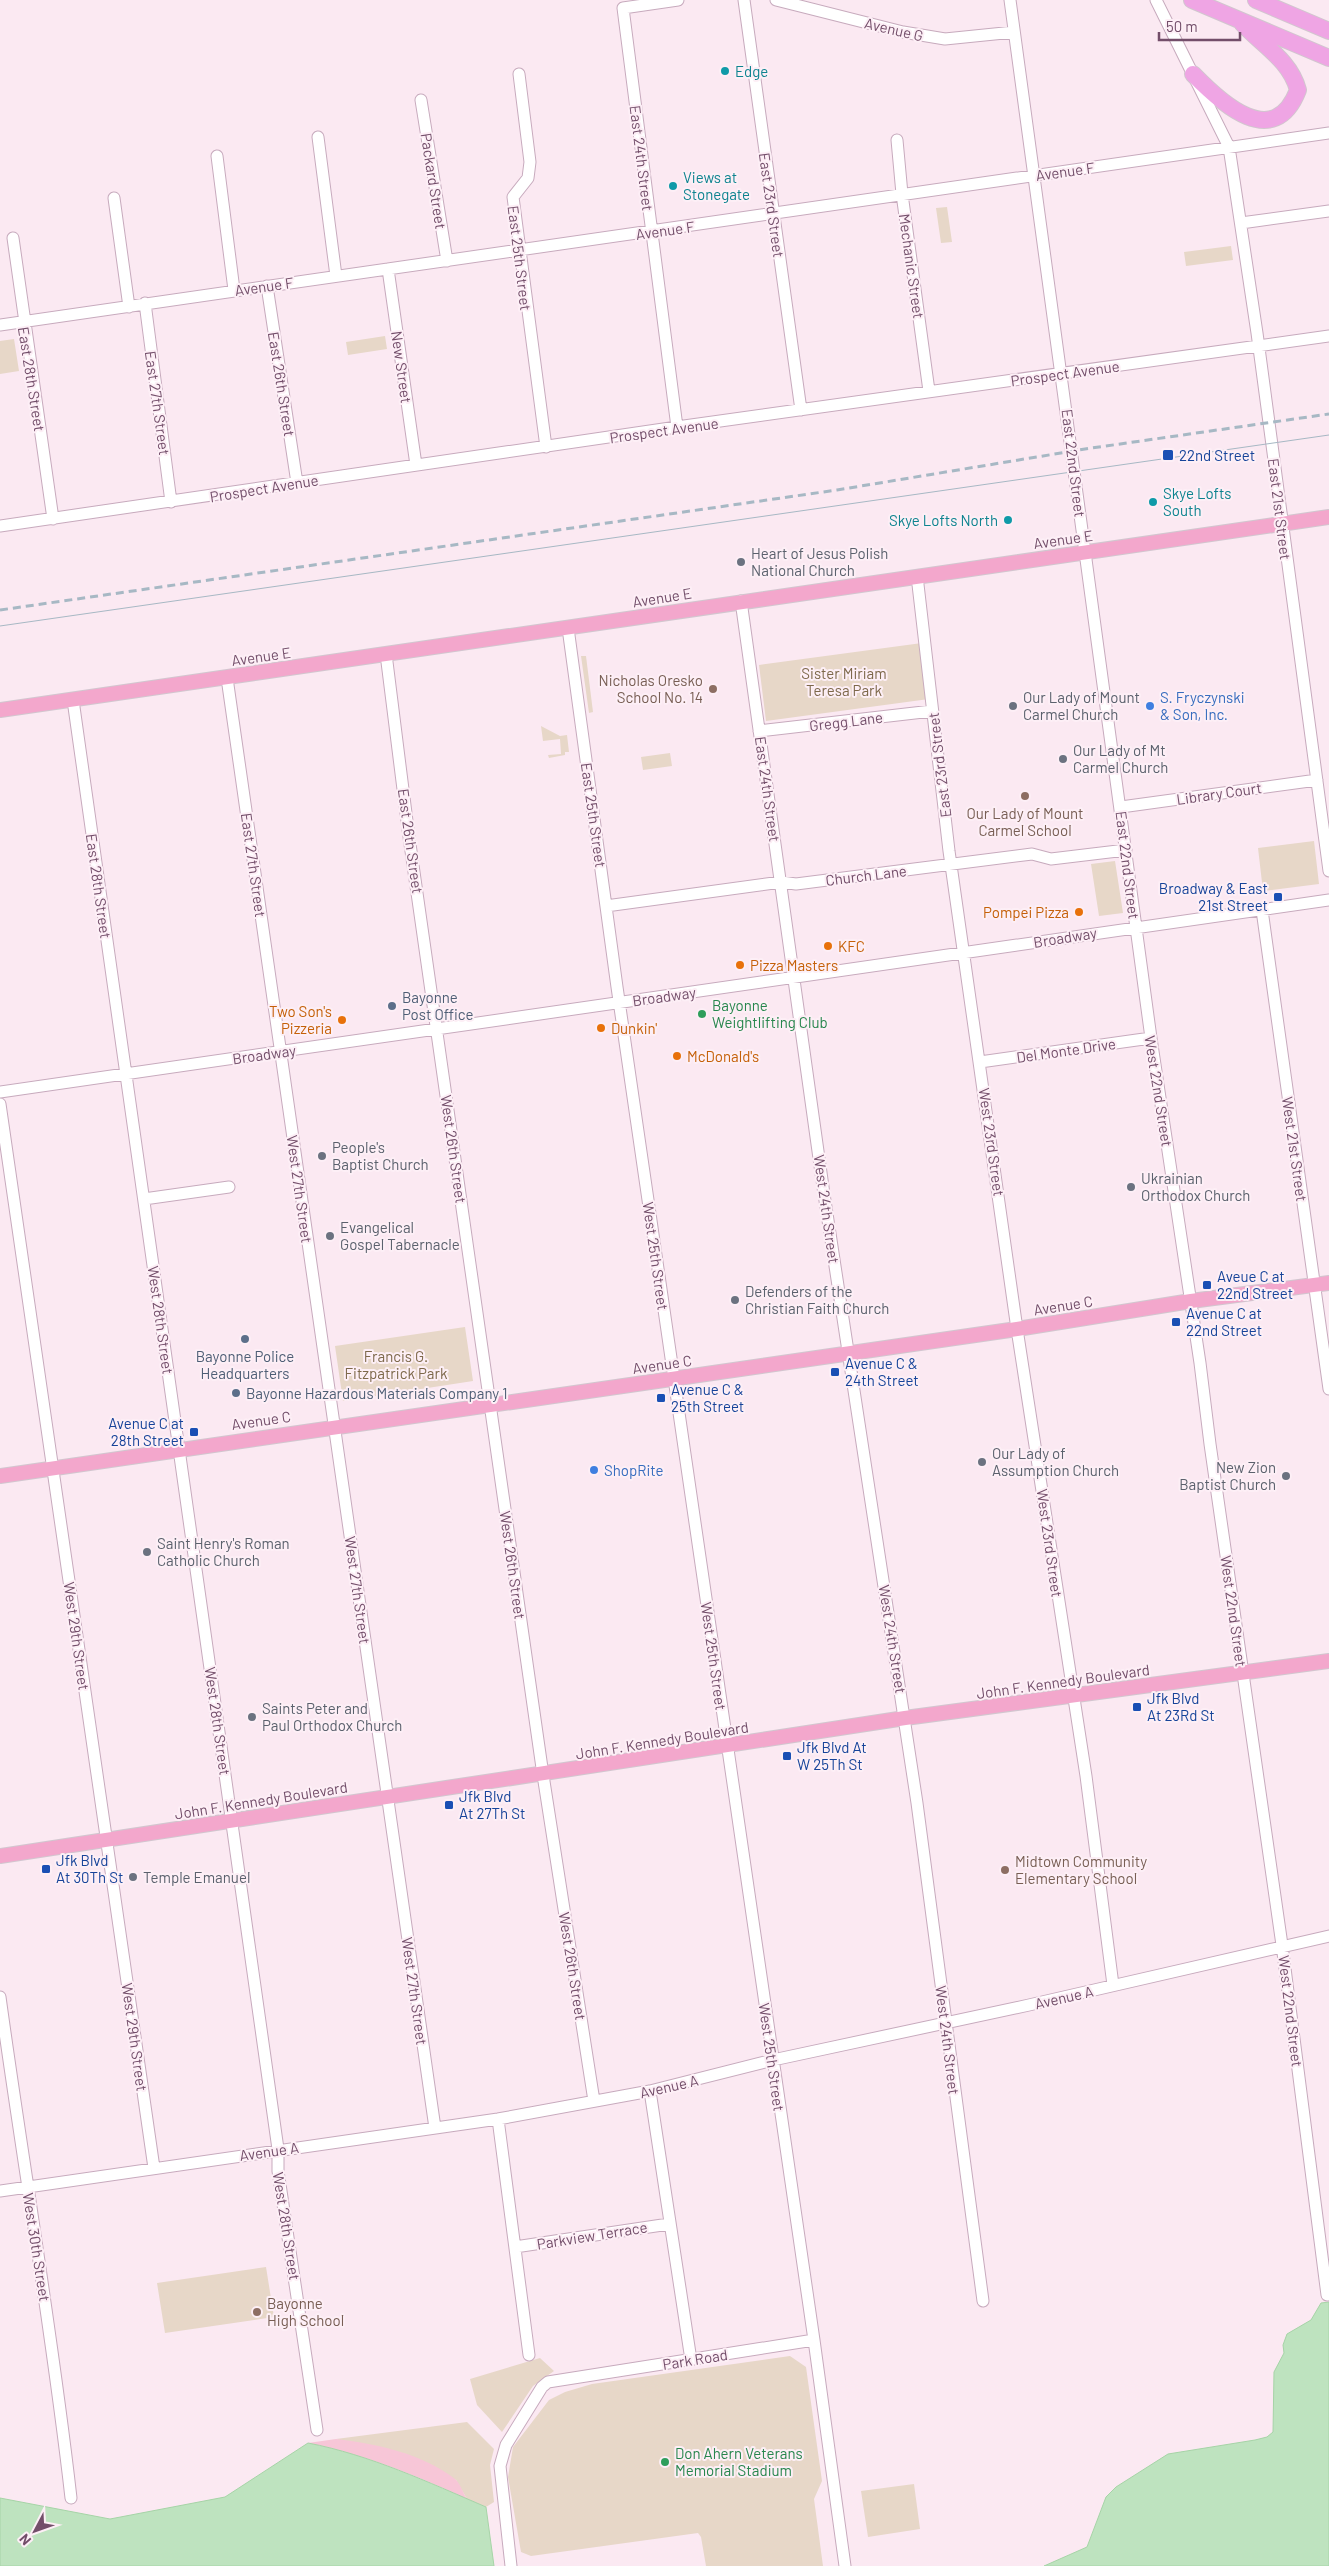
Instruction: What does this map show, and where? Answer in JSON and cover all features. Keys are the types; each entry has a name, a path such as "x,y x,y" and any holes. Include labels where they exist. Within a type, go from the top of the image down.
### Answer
{"highway":[{"path":"1192,0 1242,23 1329,58"},
{"path":"1256,0 1329,31"},
{"path":"1193,74 1220,102 1238,114 1255,119 1272,118 1286,111 1298,90 1294,76 1285,63 1242,23"}],"main road":[{"name":"Avenue E","path":"0,710 1329,517"},
{"name":"Avenue C","path":"0,1476 334,1426 1018,1329 1190,1301 1329,1283"},
{"name":"John F. Kennedy Boulevard","path":"0,1856 543,1775 905,1718 1329,1661"}],"street":[{"name":"East 24th Street","path":"677,427 623,8 678,0"},
{"name":"East 23rd Street","path":"744,0 801,410"},
{"name":"Avenue G","path":"776,0 903,32 945,39 1014,32"},
{"name":"East 22nd Street","path":"1010,0 1136,927"},
{"name":"East 21st Street","path":"1156,0 1229,147 1329,871"},
{"name":"East 25th Street","path":"519,74 530,162 528,178 512,197 546,448"},
{"name":"Packard Street","path":"421,100 447,261"},
{"name":"Avenue F","path":"0,325 1329,133"},
{"path":"318,137 336,276"},
{"name":"Mechanic Street","path":"897,140 902,194 929,391"},
{"path":"217,156 234,290"},
{"path":"114,198 129,307"},
{"path":"1241,223 1329,211"},
{"name":"East 28th Street","path":"13,238 23,321 53,519"},
{"name":"New Street","path":"388,269 416,465"},
{"name":"East 26th Street","path":"267,286 297,483"},
{"name":"East 27th Street","path":"145,304 171,502"},
{"name":"Prospect Avenue","path":"0,526 416,465 546,448 677,427 1329,336"},
{"name":"East 23rd Street","path":"917,576 951,864 964,953"},
{"name":"East 24th Street","path":"741,601 795,978"},
{"name":"East 25th Street","path":"568,628 620,1002"},
{"name":"East 26th Street","path":"386,654 436,1028"},
{"name":"East 27th Street","path":"227,678 280,1052"},
{"name":"East 28th Street","path":"73,700 126,1072"},
{"name":"Gregg Lane","path":"759,731 932,711"},
{"name":"Library Court","path":"1121,807 1317,780"},
{"name":"Church Lane","path":"606,906 781,882 796,884 1032,854 1051,859 1126,850"},
{"name":"Broadway","path":"0,1092 126,1072 280,1052 1329,900"},
{"name":"West 21st Street","path":"1262,910 1329,1389"},
{"name":"West 22nd Street","path":"1136,927 1282,1945 1327,2295"},
{"name":"West 23rd Street","path":"964,953 1072,1696 1086,1776 1113,1985"},
{"name":"West 24th Street","path":"795,978 848,1354 905,1718 983,2301"},
{"name":"West 25th Street","path":"620,1002 814,2340"},
{"name":"West 26th Street","path":"436,1028 543,1775 594,2101"},
{"name":"Del Monte Drive","path":"980,1062 1151,1038"},
{"name":"West 27th Street","path":"280,1052 435,2128"},
{"name":"West 28th Street","path":"126,1072 278,2149 278,2171 317,2430"},
{"name":"West 29th Street","path":"0,1104 154,2168"},
{"path":"144,1199 229,1187"},
{"name":"Avenue A","path":"0,2192 278,2149 498,2119 650,2091 773,2060 1329,1936"},
{"name":"West 30th Street","path":"0,1997 27,2187 57,2373 71,2498"},
{"path":"650,2091 691,2360"},
{"path":"498,2119 529,2355"},
{"name":"Parkview Terrace","path":"515,2247 669,2224"},
{"path":"814,2340 845,2566"},
{"name":"Park Road","path":"511,2566 500,2466 506,2445 542,2387 552,2380 814,2340"}],"green space":[{"path":"947,207 952,242 941,243 936,208"},
{"path":"1231,246 1233,260 1186,266 1184,252"},
{"path":"385,336 387,349 348,355 346,342"},
{"path":"14,339 19,371 0,374 0,341"},
{"name":"Sister Miriam Teresa Park","path":"922,643 929,699 766,721 759,665"},
{"path":"581,656 586,656 593,712 589,713"},
{"path":"541,726 560,736 567,735 569,752 565,752 565,755 549,758 548,755 561,754 560,739 543,741"},
{"path":"670,753 672,766 643,770 641,757"},
{"path":"1314,841 1319,884 1263,891 1258,848"},
{"path":"1115,861 1123,913 1099,916 1091,864"},
{"name":"Francis G. Fitzpatrick Park","path":"465,1327 473,1381 343,1401 335,1346"},
{"path":"266,2267 274,2317 165,2333 157,2283"},
{"name":"Don Ahern Veterans Memorial Stadium","path":"790,2356 806,2367 822,2481 814,2499 823,2566 706,2566 701,2537 698,2533 531,2556 521,2552 508,2477 513,2447 549,2400 565,2392 592,2384"},
{"path":"540,2358 554,2371 533,2386 502,2432 477,2405 470,2379"},
{"path":"467,2422 494,2449 490,2465 494,2502 486,2507 467,2499 456,2480 336,2439"},
{"path":"914,2484 920,2529 868,2537 861,2491"}],"sand":[{"path":"336,2439 383,2447 428,2462 455,2479 467,2499 389,2466 349,2453 308,2443"}],"shaded area":[{"path":"1329,2302 1329,2566 1044,2566 1087,2547 1106,2497 1116,2487 1168,2454 1255,2440 1267,2437 1273,2432 1274,2372 1284,2353 1283,2345 1287,2334 1311,2320 1321,2303"},
{"path":"308,2443 376,2462 486,2507 494,2566 0,2566 0,2498 110,2519 225,2497"}],"tram line":[{"path":"0,626 1329,435"}],"railway":[{"path":"0,610 837,490 1085,449 1329,414"}],"place":[{"name":"Edge","path":"725,71"},
{"name":"Views at Stonegate","path":"673,186"},
{"name":"22nd Street","path":"1168,455"},
{"name":"Skye Lofts South","path":"1153,502"},
{"name":"Skye Lofts North","path":"1008,520"},
{"name":"Heart of Jesus Polish National Church","path":"741,562"},
{"name":"Nicholas Oresko School No. 14","path":"713,689"},
{"name":"Our Lady of Mount Carmel Church","path":"1013,706"},
{"name":"S. Fryczynski & Son, Inc.","path":"1150,706"},
{"name":"Our Lady of Mt Carmel Church","path":"1063,759"},
{"name":"Our Lady of Mount Carmel School","path":"1025,796"},
{"name":"Broadway & East 21st Street","path":"1278,897"},
{"name":"Pompei Pizza","path":"1079,912"},
{"name":"KFC","path":"828,946"},
{"name":"Pizza Masters","path":"740,965"},
{"name":"Bayonne Post Office","path":"392,1006"},
{"name":"Bayonne Weightlifting Club","path":"702,1014"},
{"name":"Two Son's Pizzeria","path":"342,1020"},
{"name":"Dunkin'","path":"601,1028"},
{"name":"McDonald's","path":"677,1056"},
{"name":"People's Baptist Church","path":"322,1156"},
{"name":"Ukrainian Orthodox Church","path":"1131,1187"},
{"name":"Evangelical Gospel Tabernacle","path":"330,1236"},
{"name":"Aveue C at 22nd Street","path":"1207,1285"},
{"name":"Defenders of the Christian Faith Church","path":"735,1300"},
{"name":"Avenue C at 22nd Street","path":"1176,1322"},
{"name":"Bayonne Police Headquarters","path":"245,1339"},
{"name":"Avenue C & 24th Street","path":"835,1372"},
{"name":"Bayonne Hazardous Materials Company 1","path":"236,1393"},
{"name":"Avenue C & 25th Street","path":"661,1398"},
{"name":"Avenue C at 28th Street","path":"194,1432"},
{"name":"Our Lady of Assumption Church","path":"982,1462"},
{"name":"ShopRite","path":"594,1470"},
{"name":"New Zion Baptist Church","path":"1286,1476"},
{"name":"Saint Henry's Roman Catholic Church","path":"147,1552"},
{"name":"Jfk Blvd At 23Rd St","path":"1137,1707"},
{"name":"Saints Peter and Paul Orthodox Church","path":"252,1717"},
{"name":"Jfk Blvd At W 25Th St","path":"787,1756"},
{"name":"Jfk Blvd At 27Th St","path":"449,1805"},
{"name":"Jfk Blvd At 30Th St","path":"46,1869"},
{"name":"Midtown Community Elementary School","path":"1005,1870"},
{"name":"Temple Emanuel","path":"133,1877"},
{"name":"Bayonne High School","path":"257,2312"},
{"name":"Don Ahern Veterans Memorial Stadium","path":"665,2462"}]}
